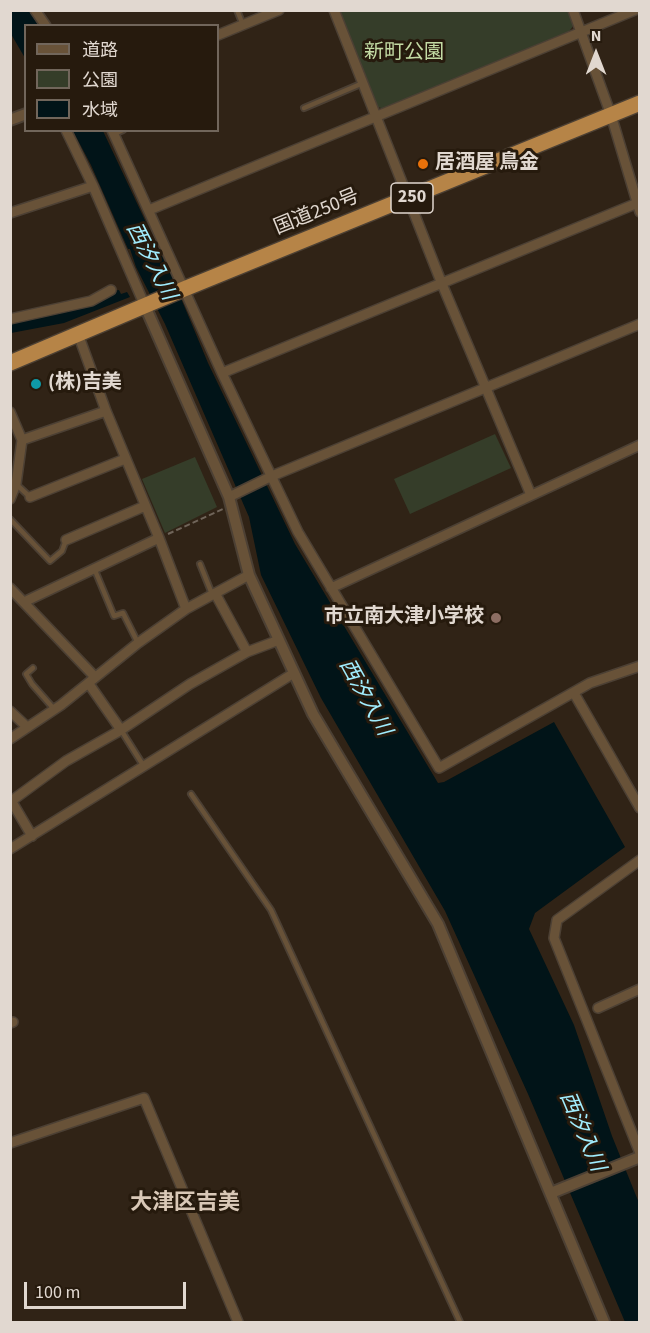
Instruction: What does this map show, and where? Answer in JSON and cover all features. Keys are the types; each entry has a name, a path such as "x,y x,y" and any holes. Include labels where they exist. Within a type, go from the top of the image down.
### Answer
{"highway":[{"name":"国道250号","path":"10,363 184,289 408,200 639,103"}],"street":[{"path":"35,10 44,24"},
{"path":"219,35 279,10"},
{"path":"334,10 442,284 531,495"},
{"path":"222,373 638,206 611,116 573,10"},
{"path":"149,210 635,10"},
{"path":"67,132 93,186 230,501 249,576 314,714 438,924 604,1323"},
{"path":"116,132 222,373 298,532 439,768 590,683 639,666"},
{"path":"10,213 93,186"},
{"path":"10,319 79,304 111,290"},
{"path":"230,501 272,476 639,324"},
{"path":"78,334 106,411 186,609"},
{"path":"22,440 106,411"},
{"path":"10,412 22,440 16,484 10,499"},
{"path":"331,588 639,445"},
{"path":"30,497 126,459"},
{"path":"66,540 145,506"},
{"path":"24,602 159,538"},
{"path":"10,739 54,710 186,609 249,576"},
{"path":"10,588 92,680 121,730"},
{"path":"214,593 247,652"},
{"path":"32,836 11,802 66,761 121,730 190,684 247,652 279,640"},
{"path":"10,849 294,673"},
{"path":"574,693 639,808"},
{"path":"10,711 27,727"},
{"path":"551,1193 639,1155 554,938 557,920 639,860"},
{"path":"598,1008 639,990"},
{"path":"10,1143 144,1098 238,1323"}],"lane":[{"path":"237,10 243,25"},
{"path":"304,108 363,83"},
{"path":"16,484 30,497"},
{"path":"10,519 50,561 62,551 66,540"},
{"path":"200,564 214,593"},
{"path":"94,568 114,616 123,613 138,644"},
{"path":"33,668 26,674 54,710"},
{"path":"121,730 143,765"},
{"path":"191,794 271,910 460,1323"}],"path":[{"path":"159,538 197,522 230,501"}],"green space":[{"name":"新町公園","path":"340,11 568,11 573,26 568,33 384,109 378,107"},
{"path":"495,434 511,468 410,514 394,479"},
{"path":"195,457 217,507 165,533 142,479"}],"water":[{"path":"10,11 29,11 37,24 24,24 24,56 11,34"},
{"name":"西汐入川","path":"74,132 103,132 175,284 208,363 295,544 438,783 444,782 554,722 625,847 535,913 529,929 574,1025 612,1136 639,1203 639,1322 625,1322 528,1094 445,911 321,698 261,575 249,517 165,324 136,267 91,165"},
{"path":"119,290 121,294 127,292 130,297 64,323 11,333 10,323 70,310 102,300 113,291"}],"place":[{"name":"居酒屋 鳥金","path":"423,164"},
{"name":"(株)吉美","path":"36,384"},
{"name":"市立南大津小学校","path":"496,618"}],"district":[{"name":"大津区吉美","path":"185,1204"}]}
